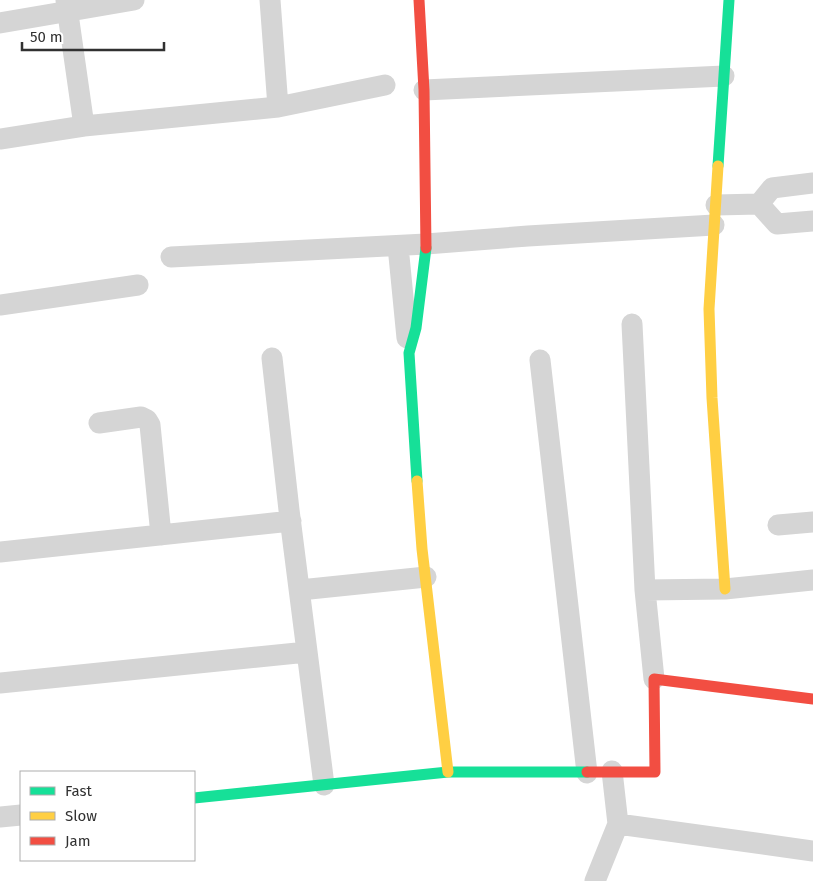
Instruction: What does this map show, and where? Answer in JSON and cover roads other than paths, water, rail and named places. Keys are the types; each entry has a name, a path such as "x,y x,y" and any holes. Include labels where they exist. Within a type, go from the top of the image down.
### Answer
{"street":[{"path":"0,23 67,6 134,0"},
{"path":"270,0 278,108"},
{"path":"409,353 416,328 426,244 424,90 419,0"},
{"path":"725,589 712,398 709,309 728,0"},
{"path":"67,6 84,126"},
{"path":"424,90 724,76"},
{"path":"0,139 84,126 278,108 385,85"},
{"path":"171,256 398,246 537,236 715,215 759,204 772,188 813,183"},
{"path":"759,204 777,224 813,221"},
{"path":"398,246 409,353 422,549 448,772"},
{"path":"0,305 138,286"},
{"path":"195,798 448,772 655,772 654,679 645,590 632,324"},
{"path":"272,358 290,521 324,785"},
{"path":"540,360 587,773"},
{"path":"99,423 141,417 148,420 161,535"},
{"path":"0,552 290,521"},
{"path":"778,525 813,522"},
{"path":"300,590 426,577"},
{"path":"645,590 725,589 813,580"},
{"path":"0,683 307,652"},
{"path":"654,679 813,699"},
{"path":"595,881 618,824 612,771"},
{"path":"0,817 20,815"},
{"path":"618,824 813,851"}]}
